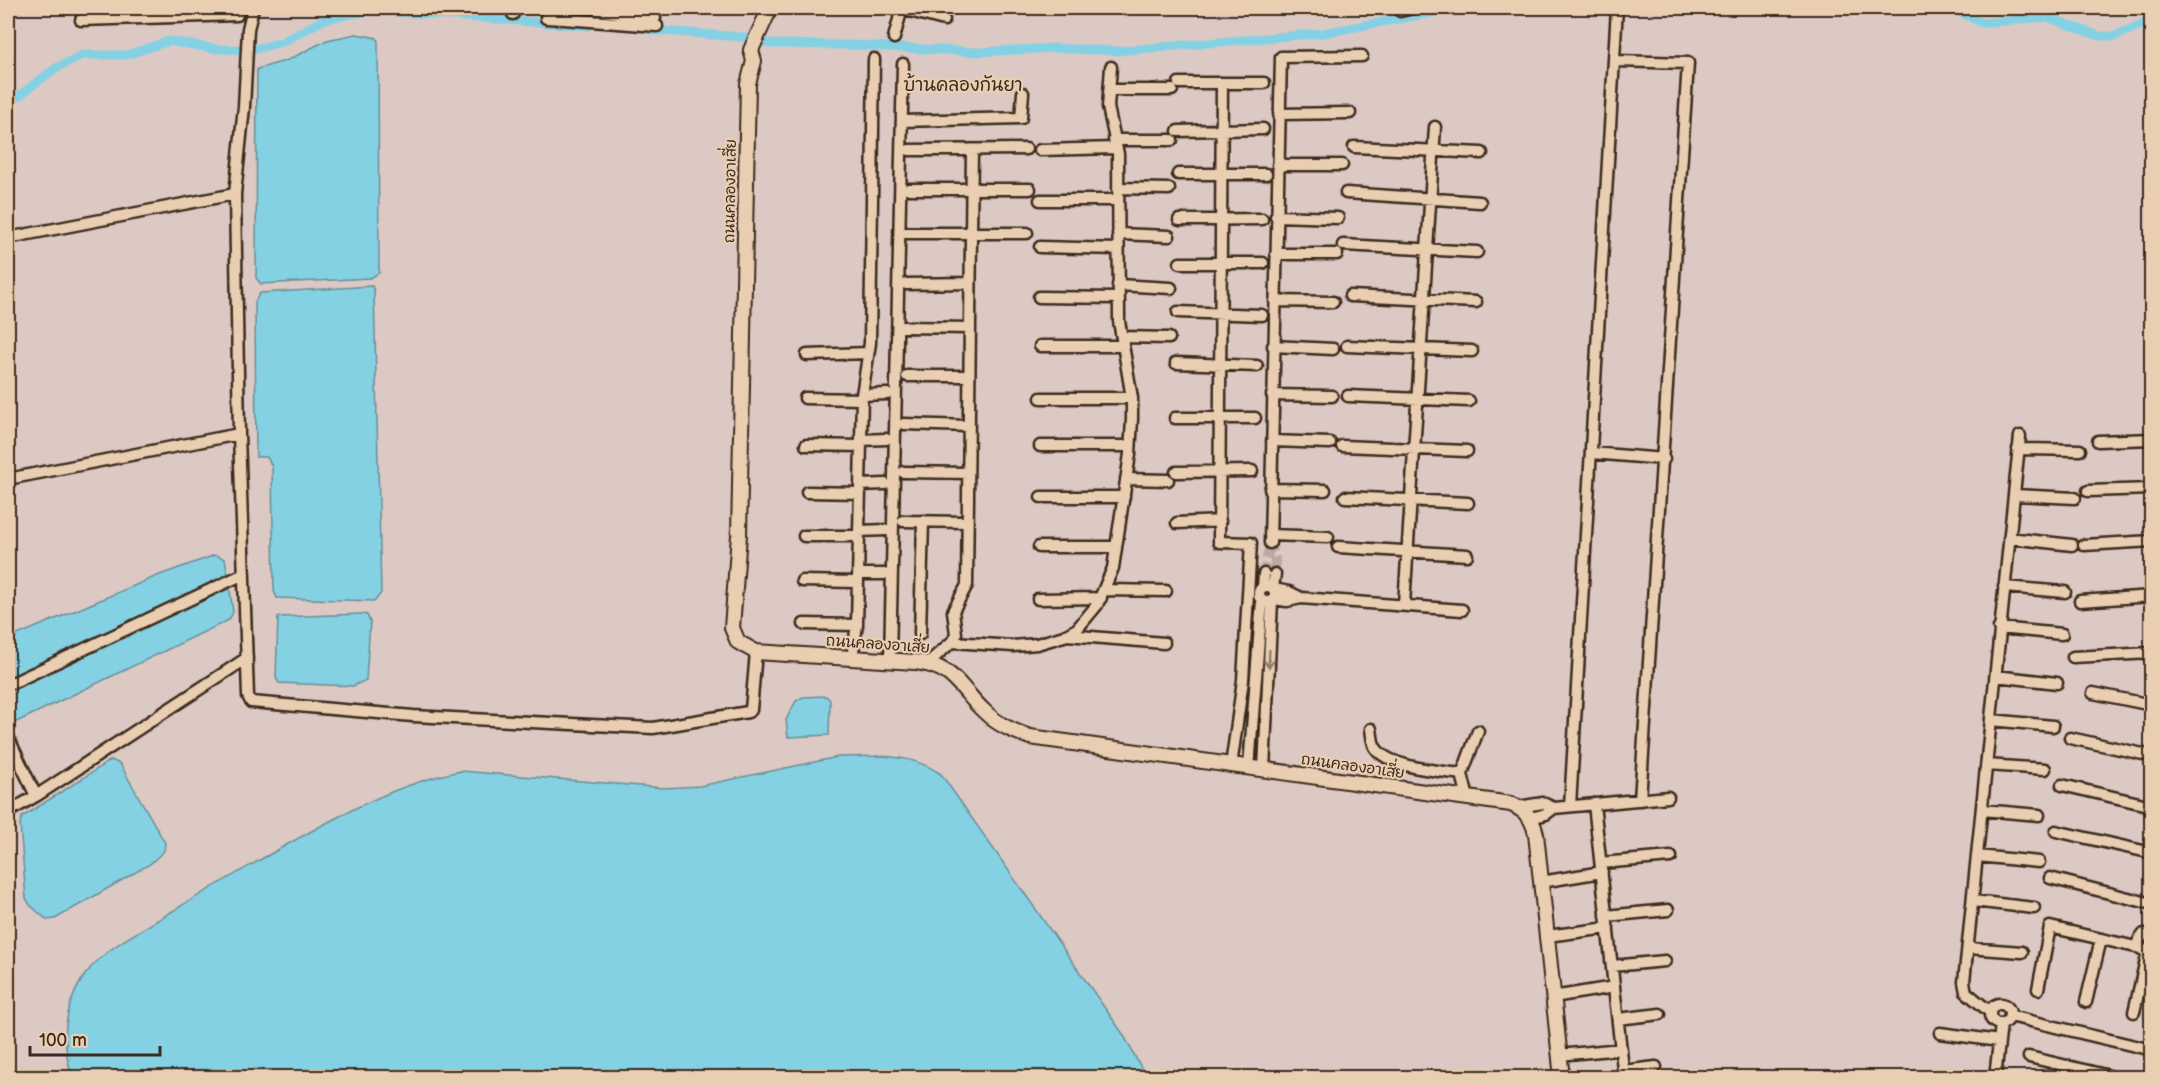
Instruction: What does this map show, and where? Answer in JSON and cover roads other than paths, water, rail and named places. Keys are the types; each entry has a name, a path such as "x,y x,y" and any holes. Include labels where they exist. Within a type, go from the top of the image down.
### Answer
{"street":[{"path":"254,8 248,30 244,71 244,107 235,194 238,434 248,696 251,702 413,716 653,728 751,710 756,652"},
{"path":"564,20 566,8"},
{"path":"546,18 656,22 585,8"},
{"name":"ถนนคลองอาเสี่ย","path":"770,8 751,50 754,61 748,84 739,535 732,628 738,642 756,652 928,663 948,672 984,712 998,723 1030,737 1511,804 1531,818"},
{"path":"894,38 902,8 944,20"},
{"path":"1400,11 1413,8"},
{"path":"1570,806 1616,61 1617,8"},
{"path":"81,20 197,13 237,15"},
{"path":"1328,537 1270,539 1281,57 1362,56"},
{"path":"852,658 857,625 862,397 868,353 874,58"},
{"path":"1616,61 1688,63 1640,800"},
{"path":"890,660 903,64"},
{"path":"1067,635 1087,619 1104,594 1116,547 1130,446 1132,398 1122,342 1118,298 1118,194 1115,144 1108,107 1111,67"},
{"path":"1110,90 1222,83 1264,83"},
{"path":"1222,83 1219,542 1251,543 1243,680 1231,766"},
{"path":"902,121 1020,118 1023,93"},
{"path":"1279,114 1350,113"},
{"path":"1404,605 1435,127"},
{"path":"1041,150 1115,144 1223,130 1263,129"},
{"path":"1354,147 1482,153"},
{"path":"909,150 1026,149"},
{"path":"928,663 953,642 956,634 953,611 967,585 972,150"},
{"path":"1278,165 1342,165"},
{"path":"1178,174 1266,174"},
{"path":"909,189 1030,189"},
{"path":"1040,200 1169,189"},
{"path":"1346,193 1480,202"},
{"path":"8,238 235,194"},
{"path":"1276,216 1338,218"},
{"path":"1179,220 1262,219"},
{"path":"906,233 1027,233"},
{"path":"1118,234 1170,237"},
{"path":"1040,247 1118,249"},
{"path":"1276,254 1340,249 1427,249 1477,252"},
{"path":"1180,263 1263,263"},
{"path":"906,284 970,283"},
{"path":"1119,285 1171,288"},
{"path":"1350,296 1476,302"},
{"path":"1039,297 1118,298"},
{"path":"1275,300 1333,302"},
{"path":"1178,312 1262,315"},
{"path":"904,327 970,328"},
{"path":"1040,346 1169,338"},
{"path":"1273,346 1333,349"},
{"path":"1347,346 1472,351"},
{"path":"807,355 868,353"},
{"path":"1176,363 1257,366"},
{"path":"907,376 969,375"},
{"path":"805,398 887,394"},
{"path":"1272,395 1332,396"},
{"path":"1348,396 1418,397 1469,401"},
{"path":"1041,398 1132,398"},
{"path":"1175,418 1255,418"},
{"path":"904,424 969,426"},
{"path":"8,479 238,434"},
{"path":"2001,1024 1993,1021 1990,1012 1966,992 1964,982 2020,436"},
{"path":"806,445 861,443 886,439"},
{"path":"2098,441 2151,439"},
{"path":"1272,441 1330,443"},
{"path":"1040,446 1130,446"},
{"path":"1342,446 1415,447 1467,451"},
{"path":"2018,449 2080,450"},
{"path":"1592,453 1664,459"},
{"path":"1126,479 1220,471 1252,471"},
{"path":"903,472 968,472"},
{"path":"807,492 860,489 885,484"},
{"path":"1270,489 1324,490"},
{"path":"2088,492 2151,489"},
{"path":"2014,495 2074,498"},
{"path":"1041,497 1124,497"},
{"path":"1346,497 1468,503"},
{"path":"903,520 968,522"},
{"path":"920,634 923,521"},
{"path":"1178,523 1220,521"},
{"path":"804,536 859,534 886,530"},
{"path":"2009,538 2078,545 2151,541"},
{"path":"1039,547 1116,547"},
{"path":"1338,547 1467,555"},
{"path":"8,686 244,574"},
{"path":"802,581 884,574"},
{"path":"1264,770 1269,574"},
{"path":"2004,587 2065,592"},
{"path":"1038,599 1166,591"},
{"path":"1270,594 1290,592 1300,598 1462,610"},
{"path":"1249,767 1270,594"},
{"path":"2080,601 2151,596"},
{"path":"804,624 857,625"},
{"path":"2000,628 2062,634"},
{"path":"953,642 1013,646 1037,644 1067,635 1164,643"},
{"path":"2073,657 2151,653"},
{"path":"8,812 247,658"},
{"path":"1996,676 2057,683"},
{"path":"2093,693 2151,705"},
{"path":"1991,720 2053,726"},
{"path":"1371,729 1374,746 1384,756 1407,765 1462,774"},
{"path":"1468,798 1462,774 1478,731"},
{"path":"8,737 36,796"},
{"path":"2070,738 2151,756"},
{"path":"1987,765 2045,769"},
{"path":"2062,785 2151,806"},
{"path":"1562,1077 1536,834 1531,818 1546,814 1554,808 1668,797"},
{"path":"1518,807 1543,803 1554,808"},
{"path":"1594,804 1624,1074 1656,1067"},
{"path":"1982,810 2039,815"},
{"path":"2056,831 2151,853"},
{"path":"1977,856 2039,862"},
{"path":"1541,882 1601,868 1671,857"},
{"path":"2050,878 2151,904"},
{"path":"1973,901 2034,908"},
{"path":"1606,916 1668,910"},
{"path":"2038,989 2050,927 2148,950"},
{"path":"1546,936 1608,928"},
{"path":"2134,1012 2148,950 2140,938 2151,932"},
{"path":"2086,1002 2101,939"},
{"path":"1968,948 2022,952"},
{"path":"1612,966 1665,960"},
{"path":"1553,997 1614,987"},
{"path":"1990,1012 1994,1005 2004,1004 2010,1011 2010,1016"},
{"path":"1618,1019 1660,1014"},
{"path":"1995,1077 2001,1024 2010,1016"},
{"path":"2010,1016 2151,1050"},
{"path":"1940,1033 1999,1041"},
{"path":"1559,1056 1621,1049"},
{"path":"2029,1057 2118,1077"}],"water":[{"path":"356,34 377,38 378,42 379,273 370,278 261,284 256,278 257,69 288,60 327,40"},
{"path":"372,286 374,290 381,593 375,601 277,598 274,591 272,467 267,457 256,457 255,302 260,293"},
{"path":"215,555 225,559 233,612 229,620 8,726 8,639 157,576"},
{"path":"367,615 370,622 366,680 353,686 279,683 276,678 278,617"},
{"path":"826,696 830,700 829,735 788,737 786,720 796,701 803,697"},
{"path":"883,756 913,761 941,774 1123,1034 1146,1077 72,1077 65,1040 70,1004 89,970 110,950 324,824 391,792 437,776 461,771 664,788 700,786 838,757"},
{"path":"111,760 120,764 165,843 164,851 150,864 55,919 47,920 30,905 26,898 20,824 22,817"}],"waterway":[{"path":"649,30 742,37 771,44 852,45 978,52 1055,48 1117,51 1323,33 1457,8"},
{"path":"1951,8 1982,23 2047,17 2099,36 2115,36 2152,20"},
{"path":"8,104 56,68 82,55 126,55 169,41 216,49 251,50 282,42 325,19 372,10 587,26"}],"tunnel":[{"path":"1270,543 1275,558 1275,574"},
{"path":"1264,574 1270,543"}],"district":[{"name":"บ้านคลองกันยา","path":"963,85"}]}
